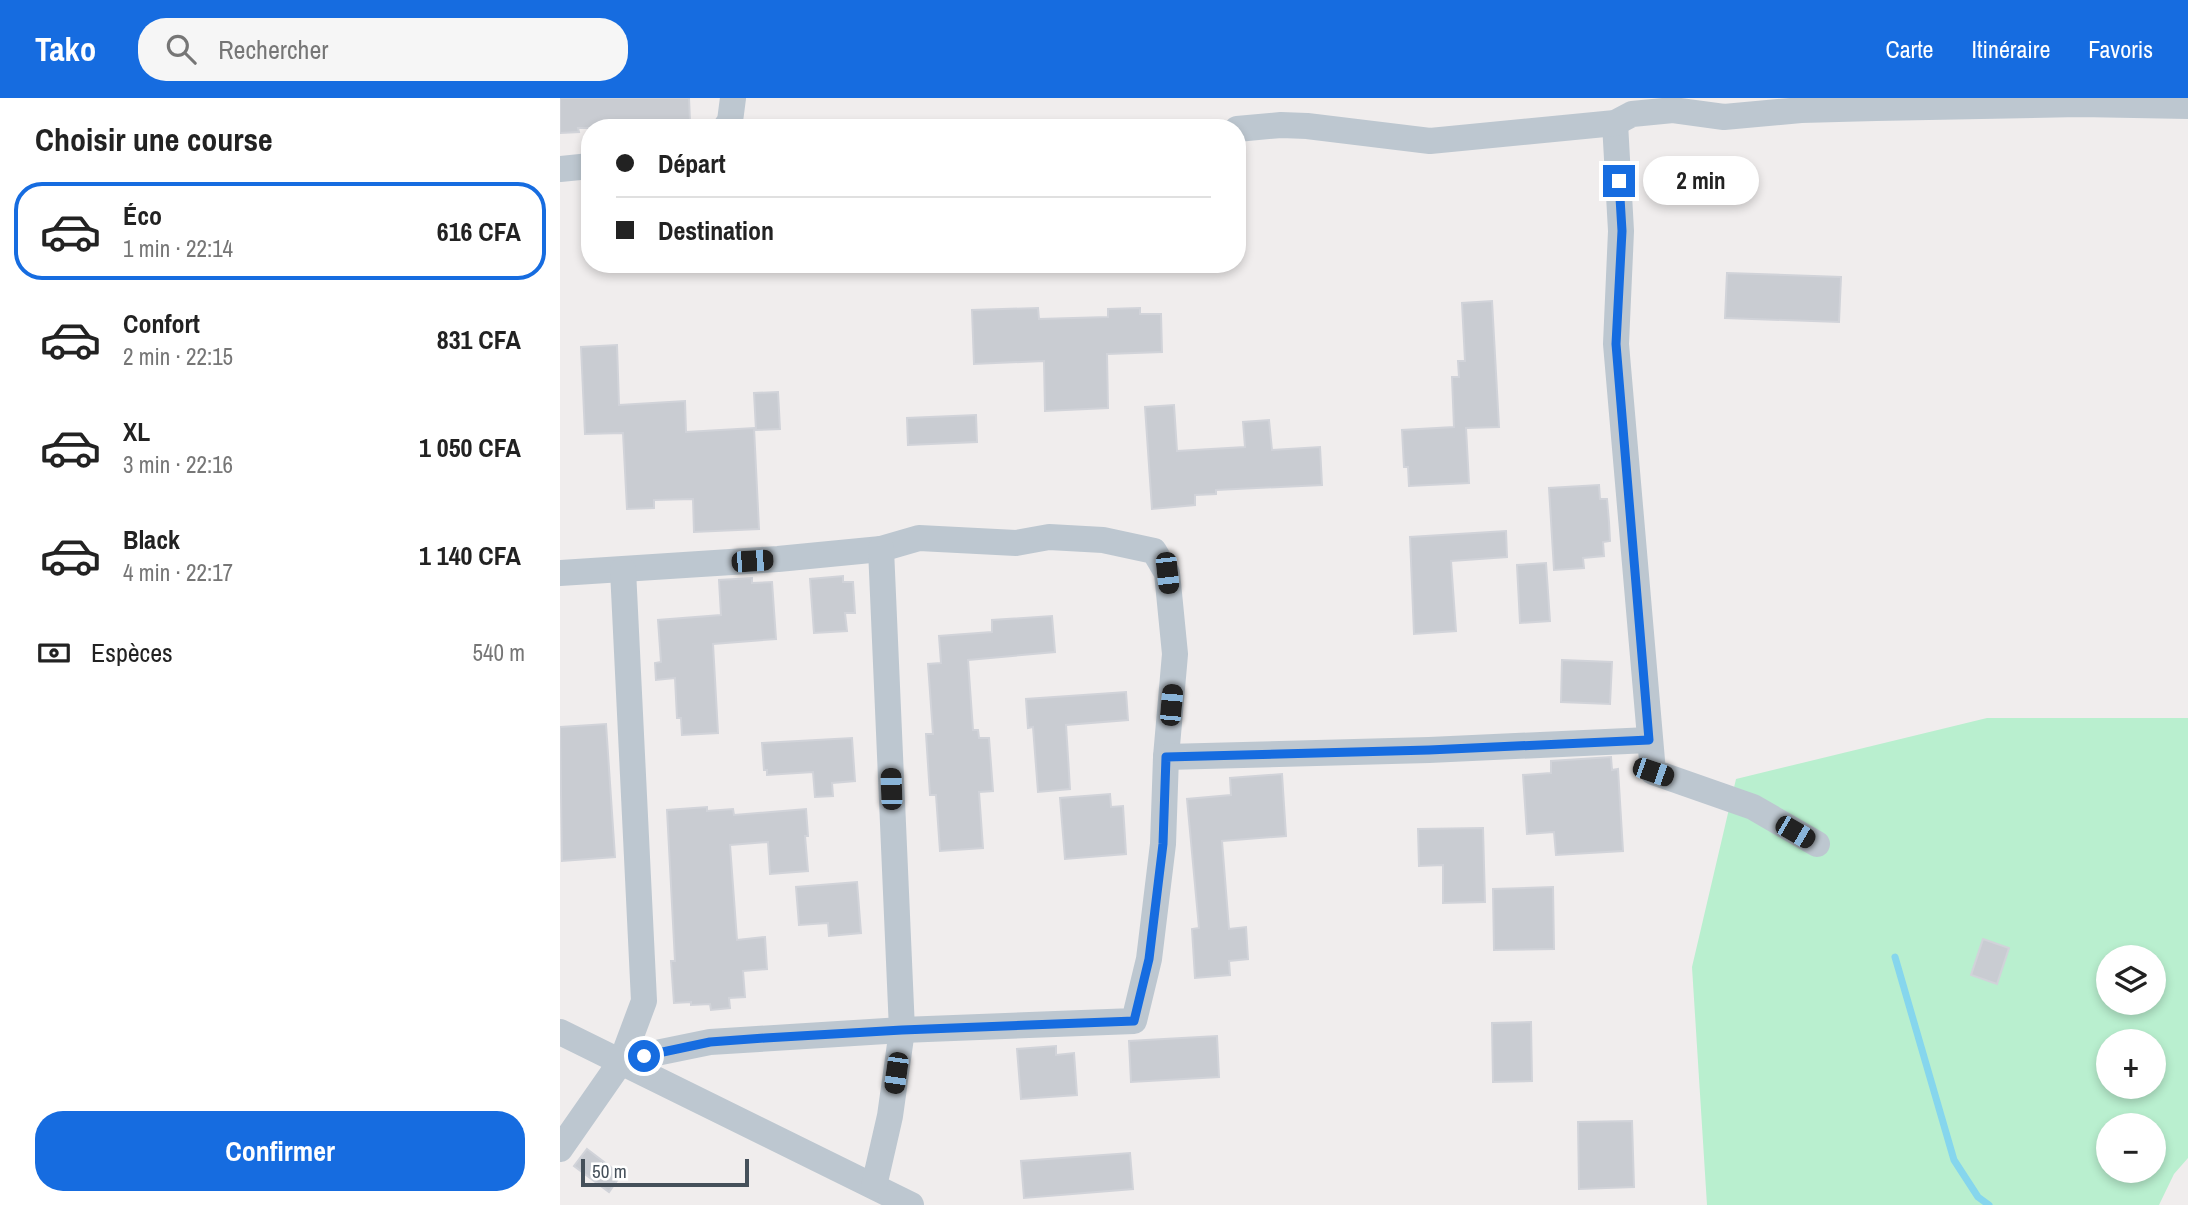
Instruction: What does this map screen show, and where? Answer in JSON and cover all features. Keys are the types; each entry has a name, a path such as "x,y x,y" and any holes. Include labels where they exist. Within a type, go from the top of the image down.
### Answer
{"street":[{"path":"730,119 733,98"},
{"path":"1246,128 1307,126 1430,141 1615,123 1632,114 1673,110 1724,117 1801,110 1876,108 2080,104 2188,106"},
{"path":"1615,123 1622,231 1616,344 1653,772 1753,807 1817,845"},
{"path":"560,169 581,167"},
{"path":"560,573 778,559 881,549 919,538 1016,543 1049,537 1103,540 1154,551 1167,573 1175,654 1166,757 1163,844 1149,959 1134,1021 902,1030 710,1042 622,1060"},
{"path":"874,1186 890,1116 902,1030 881,549"},
{"path":"560,1149 622,1060 644,1001 623,570"},
{"path":"1166,757 1429,750 1649,740"},
{"path":"560,1031 911,1205"}],"green space":[{"path":"1987,718 2188,718 2188,1158 2174,1174 2159,1205 1707,1205 1692,967 1736,779"}],"building":[{"path":"560,98 689,98 690,119 581,119 579,132 560,133"},
{"path":"1727,273 1841,277 1839,322 1725,318"},
{"path":"1492,301 1499,427 1466,428 1469,483 1409,486 1408,467 1404,467 1402,430 1454,427 1452,377 1459,377 1458,361 1465,361 1462,303"},
{"path":"1038,308 1039,319 1108,317 1108,309 1140,308 1140,314 1161,314 1162,352 1107,354 1108,408 1045,411 1044,361 974,364 972,310"},
{"path":"617,345 619,405 685,401 686,432 754,428 759,529 694,532 693,499 654,500 654,508 627,509 623,433 585,434 581,347"},
{"path":"778,392 780,429 756,430 754,393"},
{"path":"1174,405 1177,451 1245,447 1243,422 1269,420 1272,450 1320,447 1322,485 1216,490 1216,494 1195,495 1195,505 1152,509 1145,407"},
{"path":"976,415 977,442 908,445 907,418"},
{"path":"1599,485 1600,499 1607,499 1609,522 1610,541 1603,542 1604,556 1583,558 1584,568 1554,570 1549,488"},
{"path":"1506,531 1507,557 1451,561 1456,631 1414,634 1410,537"},
{"path":"1546,563 1550,621 1520,623 1517,565"},
{"path":"843,576 843,582 853,582 855,613 845,613 847,631 814,633 810,579"},
{"path":"752,578 752,583 772,582 776,639 713,644 718,733 682,735 681,718 677,718 675,678 656,680 655,663 661,662 658,620 721,615 719,580"},
{"path":"1052,616 1055,652 968,660 973,730 978,730 979,738 989,738 993,791 979,792 983,848 940,851 936,795 930,795 926,734 933,734 928,664 941,663 939,636 992,632 992,620"},
{"path":"1562,660 1612,662 1610,704 1561,702"},
{"path":"1126,692 1128,720 1066,725 1070,789 1038,792 1033,727 1028,728 1026,699"},
{"path":"606,724 615,857 562,861 560,727"},
{"path":"852,738 855,781 832,783 833,796 815,797 813,772 767,775 767,770 764,770 762,743"},
{"path":"1611,757 1612,770 1618,769 1623,851 1556,855 1554,832 1527,834 1523,775 1551,773 1551,761"},
{"path":"1282,774 1286,836 1222,841 1229,929 1246,927 1248,959 1229,961 1230,975 1195,978 1192,929 1199,928 1187,799 1231,795 1230,778"},
{"path":"1110,794 1111,807 1123,806 1126,854 1065,859 1060,798"},
{"path":"707,807 707,811 733,809 734,815 806,809 808,836 805,836 808,871 770,874 768,842 730,845 737,940 765,937 767,969 743,971 745,997 729,998 730,1008 711,1010 710,1004 674,1003 671,961 675,961 667,810"},
{"path":"1483,828 1485,902 1443,903 1443,865 1419,866 1418,829"},
{"path":"857,882 861,933 829,936 828,923 799,925 796,887"},
{"path":"1553,887 1554,949 1494,950 1493,889"},
{"path":"1983,939 2009,948 1997,984 1971,975"},
{"path":"1531,1022 1532,1081 1493,1082 1492,1023"},
{"path":"1217,1036 1219,1077 1131,1082 1129,1041"},
{"path":"1056,1046 1056,1055 1074,1053 1077,1095 1021,1099 1017,1049"},
{"path":"1632,1121 1634,1187 1579,1189 1578,1122"},
{"path":"587,1149 621,1175 609,1192 574,1166"},
{"path":"1130,1153 1133,1189 1024,1198 1021,1161"}],"waterway":[{"path":"1895,957 1954,1160 1978,1197 1989,1205"}],"route":[{"path":"644,1056 710,1042 765,1038 1134,1021 1149,959 1163,844 1166,757 1429,750 1649,740 1616,344 1622,231 1619,181"}]}
